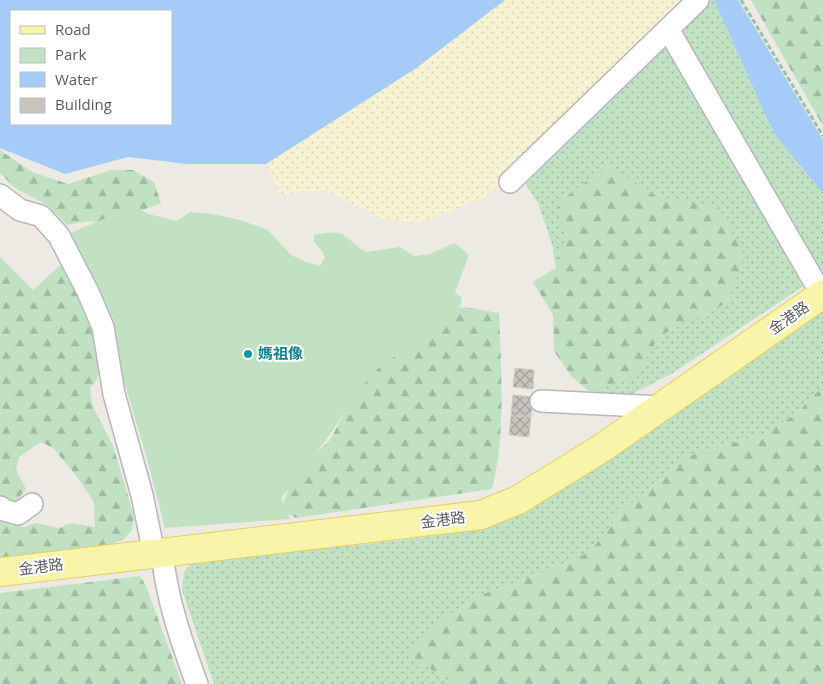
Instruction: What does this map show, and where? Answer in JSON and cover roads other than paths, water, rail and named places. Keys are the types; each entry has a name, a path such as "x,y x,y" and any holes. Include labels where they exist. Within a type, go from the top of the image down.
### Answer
{"main road":[{"name":"金港路","path":"0,572 481,515 518,500 602,448 822,295"}],"street":[{"path":"510,182 698,0"},
{"path":"668,29 822,295"},
{"path":"0,195 20,210 40,216 59,236 88,292 103,328 114,394 176,625 198,684"},
{"path":"540,401 661,407"},
{"path":"0,507 18,514 32,504"}],"water":[{"path":"0,0 505,0 415,69 266,164 188,164 128,157 65,174 0,148"},
{"path":"714,0 738,0 823,140 823,193 778,139 768,121"}],"place":[{"name":"媽祖像","path":"248,354"}]}
